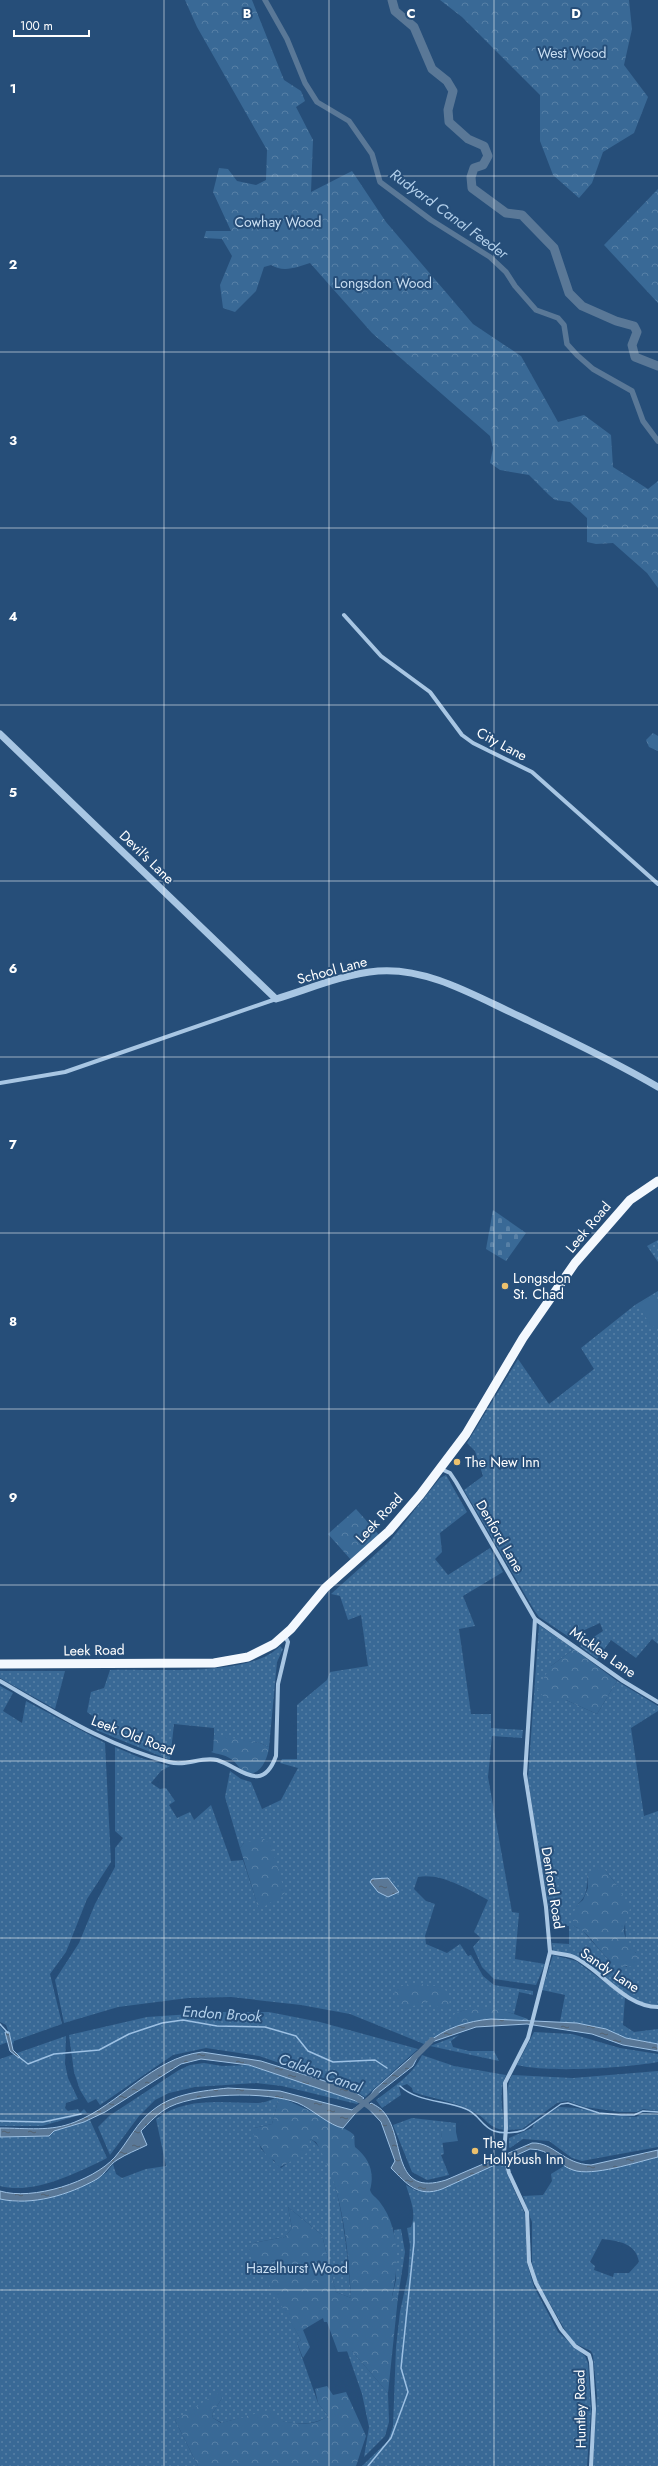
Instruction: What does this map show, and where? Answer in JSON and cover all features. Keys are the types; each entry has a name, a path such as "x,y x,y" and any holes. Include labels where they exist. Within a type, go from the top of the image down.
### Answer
{"highway":[{"name":"Leek Road","path":"0,1664 230,1661 262,1651 285,1636 325,1588 389,1531 441,1469 466,1434 524,1338 575,1263 630,1200 658,1181"}],"street":[{"name":"City Lane","path":"344,615 381,656 430,692 462,734 473,743 532,772 658,884"},
{"name":"Devil's Lane","path":"0,734 276,999"},
{"name":"School Lane","path":"0,1083 65,1072 276,999 351,976 379,971 417,975 440,980 552,1031 658,1088"},
{"name":"Denford Lane","path":"441,1469 450,1473 456,1482 535,1619"},
{"name":"Micklea Lane","path":"535,1619 623,1681 658,1702"},
{"name":"Denford Road","path":"504,2153 506,2128 504,2092 507,2077 528,2038 550,1952 546,1907 524,1774 535,1619"},
{"name":"Leek Old Road","path":"0,1681 66,1720 154,1758 181,1764 205,1759 218,1760 248,1776 258,1776 265,1773 272,1766 276,1756 278,1684 288,1642 285,1636"},
{"name":"Sandy Lane","path":"550,1952 574,1958 632,1999 651,2007 658,2007"},
{"name":"Huntley Road","path":"504,2153 509,2173 527,2212 529,2262 536,2283 561,2329 575,2346 588,2355 591,2362 594,2409 591,2466"}],"green space":[{"path":"185,0 252,0 284,80 301,91 305,101 296,107 313,140 311,192 352,171 386,222 473,324 521,356 558,422 584,415 611,435 613,467 648,489 658,481 658,588 647,573 613,543 596,544 587,542 587,518 570,502 555,500 529,475 500,470 490,463 493,448 490,436 372,333 310,263 295,268 286,269 281,269 271,265 264,267 256,291 235,312 223,308 220,285 232,256 222,239 204,238 206,231 231,231 213,192 219,168 228,169 237,181 256,185 266,180 267,150 197,27"},
{"name":"West Wood","path":"440,0 629,0 632,29 624,65 648,97 634,133 603,152 592,183 579,198 553,175 540,141 540,95 462,17"},
{"path":"658,189 658,303 604,245"},
{"path":"653,733 658,736 658,751 649,747 646,740"},
{"path":"493,1210 526,1233 506,1261 486,1249"},
{"path":"658,1240 658,1262 647,1246"},
{"path":"658,1291 658,1644 652,1639 636,1658 611,1640 597,1659 580,1646 603,1631 600,1623 569,1637 539,1617 534,1610 464,1490 483,1476 475,1451 467,1443 518,1359 549,1404 594,1369 581,1348 635,1305"},
{"path":"653,1295 658,1303 658,1328 651,1326 638,1305"},
{"path":"446,1475 467,1512 440,1533 442,1552 435,1559 448,1575 490,1548 503,1572 463,1596 475,1626 459,1629 471,1714 491,1714 491,1728 523,1730 522,1738 492,1736 488,1777 512,1912 519,1913 515,1959 545,1964 536,1985 494,1979 482,1967 473,1947 481,1938 474,1932 488,1900 454,1883 436,1877 418,1877 414,1889 426,1901 435,1904 425,1936 426,1944 447,1953 460,1944 468,1956 471,1955 483,1976 494,1985 533,1991 533,1995 519,1992 514,2014 494,2010 461,2011 452,2026 455,2028 424,2044 350,2014 301,2005 231,1997 188,1998 118,2007 64,2023 55,1980 79,1943 95,1904 115,1867 115,1848 123,1838 115,1831 115,1747 141,1758 170,1766 161,1771 151,1783 160,1789 166,1788 175,1801 169,1805 177,1818 190,1812 194,1820 211,1805 231,1861 243,1860 259,1909 244,1843 240,1848 225,1797 230,1771 241,1779 251,1782 262,1809 281,1800 298,1768 280,1763 282,1759 297,1759 297,1705 327,1680 330,1672 368,1666 361,1615 348,1620 340,1596 331,1594 390,1541 440,1478"},
{"path":"356,1509 380,1536 352,1561 328,1534"},
{"path":"539,1625 574,1649 551,1666 566,1700 597,1714 617,1681 658,1706 658,1711 631,1728 644,1816 658,1811 658,2005 646,2004 625,1994 577,1958 553,1952 552,1943 569,1944 569,1926 552,1925 528,1778","holes":["605,1870 616,1884 625,1922 626,1942 636,1953 627,1967 607,1958 581,1929 573,1926 577,1905 581,1902 585,1895 587,1873"]},
{"path":"280,1646 283,1649 277,1662 269,1747 260,1743 217,1737 214,1735 214,1728 174,1724 170,1760 96,1730 98,1720 87,1712 91,1692 104,1688 110,1670 175,1670 224,1667 247,1663 266,1656"},
{"path":"574,1649 617,1681 597,1714 566,1700 548,1702 537,1689 551,1666"},
{"path":"0,1671 65,1671 55,1709 0,1678"},
{"path":"0,1686 13,1693 3,1711 22,1723 26,1701 105,1743 111,1862 87,1899 66,1952 50,1974 62,2024 14,2041 13,2045 6,2025 0,2022"},
{"path":"214,1735 260,1743 269,1747 267,1757 261,1768 253,1773 248,1773 242,1770 229,1758 211,1752 213,1751"},
{"path":"263,1838 271,1845 285,1893 259,1910 240,1848 244,1843"},
{"path":"597,1869 605,1870 616,1884 630,1909 624,1926 624,1931 625,1936 638,1957 636,1966 624,1966 615,1963 600,1950 588,1936 573,1926 573,1914 577,1905 583,1900 588,1888 587,1873"},
{"path":"553,1955 576,1961 625,1997 623,2025 634,2032 658,2029 658,2044 626,2038 595,2026 560,2022 565,1995 542,1990"},
{"path":"413,1983 435,1986 447,1991 450,1996 450,2002 446,2011 432,2004 431,2001 402,2009 394,1999 395,1988"},
{"path":"488,2008 502,2010 528,2019 528,2022 482,2021 473,2022 455,2028 449,2023 454,2014 459,2012 471,2009"},
{"path":"221,2012 269,2012 320,2022 418,2049 365,2097 347,2086 259,2056 206,2048 173,2055 100,2105 96,2099 88,2103 80,2090 74,2072 69,2035 147,2017"},
{"path":"0,2026 5,2032 8,2042 0,2045"},
{"path":"534,2032 572,2034 620,2048 658,2054 658,2062 587,2069 548,2069 517,2065"},
{"path":"459,2035 451,2041 453,2047 469,2051 494,2051 499,2061 430,2046"},
{"path":"66,2036 65,2064 68,2078 78,2099 66,2103 65,2108 68,2111 78,2109 80,2113 84,2109 87,2113 42,2126 0,2126 0,2059"},
{"path":"422,2055 454,2066 506,2075 502,2088 502,2109 505,2130 491,2125 479,2115 467,2108 413,2092 412,2088 407,2084 399,2087 401,2095 382,2108 376,2100 408,2074 414,2068"},
{"path":"204,2063 222,2066 249,2065 359,2102 357,2104 282,2086 256,2083 195,2087 169,2093 155,2100 139,2116 110,2155 98,2127 109,2116 179,2070 190,2065"},
{"path":"658,2071 658,2111 643,2109 637,2112 620,2112 585,2107 567,2101 557,2103 522,2129 508,2130 507,2095 509,2082 512,2075 573,2078"},
{"path":"279,2097 272,2124 254,2128 261,2149 281,2168 289,2162 310,2139 320,2149 329,2166 336,2187 345,2238 351,2298 336,2292 322,2235 288,2207 292,2228 285,2237 248,2244 301,2340 297,2343 318,2403 328,2416 318,2421 309,2423 257,2418 240,2418 222,2423 213,2418 212,2414 222,2398 175,2420 198,2466 0,2466 0,2199 17,2202 57,2195 96,2179 107,2172 113,2164 116,2174 122,2178 146,2169 166,2166 156,2119 180,2107 193,2104 206,2102 261,2103"},
{"name":"Hazelhurst Wood","path":"279,2097 332,2122 354,2135 355,2147 364,2156 370,2166 372,2177 370,2190 386,2211 391,2223 396,2247 396,2272 392,2296 398,2297 388,2393 352,2351 338,2352 327,2322 324,2322 323,2318 303,2330 310,2347 303,2358 297,2343 301,2340 249,2250 247,2244 285,2237 292,2228 288,2207 322,2235 336,2292 351,2298 346,2238 338,2198 325,2160 316,2142 310,2139 309,2152 278,2168 274,2160 269,2159 259,2144 257,2145 253,2133 254,2128 272,2124"},
{"path":"559,2107 577,2108 607,2115 636,2117 643,2113 658,2114 658,2147 582,2161 572,2158 549,2141 523,2139 510,2148 509,2147 509,2138 532,2128 535,2122"},
{"path":"412,2118 456,2123 456,2132 441,2132 444,2154 441,2155 449,2175 427,2180 412,2172 393,2125"},
{"path":"90,2120 107,2158 69,2176 40,2185 26,2188 0,2186 0,2137 45,2137 54,2131"},
{"path":"441,2132 456,2132 458,2141 442,2143"},
{"path":"658,2157 658,2466 593,2466 597,2396 593,2355 591,2351 574,2343 569,2337 537,2281 532,2263 532,2222 523,2196 543,2195 552,2181 551,2174 564,2166 589,2172","holes":["602,2239 626,2244 634,2251 639,2262 629,2273 614,2273 613,2277 594,2270 595,2266 590,2262"]},
{"path":"504,2160 507,2174 525,2214 527,2263 534,2287 558,2332 585,2356 588,2363 591,2411 587,2466 362,2466 388,2441 393,2426 396,2347 400,2312 408,2275 410,2245 407,2228 411,2227 413,2222 413,2211 406,2185 417,2191 442,2189"},
{"path":"401,2229 405,2252 398,2297 392,2297 396,2280 394,2230"},
{"path":"347,2351 352,2351 388,2393 389,2422 385,2436 364,2457 369,2427 362,2394"},
{"path":"327,2386 333,2395 346,2392 366,2436 356,2466 198,2466 175,2420 221,2391 222,2398 212,2414 213,2418 221,2423 272,2409 278,2420 304,2424 316,2422 328,2416 318,2403 315,2389"}],"water":[{"path":"388,1878 399,1892 388,1897 378,1892 370,1882 372,1879"},
{"path":"491,2019 577,2023 606,2029 626,2038 658,2044 658,2051 623,2045 592,2034 527,2024 476,2027 426,2044 433,2038 457,2026"},
{"path":"5,2032 9,2032 13,2050 20,2057 19,2058 10,2051"},
{"path":"202,2052 261,2061 350,2089 364,2098 359,2102 249,2065 201,2059 181,2064 105,2112 84,2122 54,2131 49,2136 0,2137 0,2128 48,2128 75,2122 106,2105 151,2072 167,2063 184,2056"},
{"path":"417,2052 419,2054 413,2066 372,2098 370,2096 374,2090"},
{"path":"228,2088 280,2091 352,2110 358,2106 360,2108 343,2128 332,2124 298,2103 268,2096 230,2095 192,2100 176,2104 164,2110 141,2131 147,2145 117,2160 100,2177 86,2185 50,2198 25,2201 0,2199 0,2191 28,2193 45,2191 61,2187 92,2174 105,2166 115,2157 142,2120 161,2104 179,2096"},
{"path":"371,2103 383,2111 386,2115 392,2126 403,2164 408,2174 417,2181 429,2183 446,2180 532,2143 547,2146 581,2164 591,2165 658,2150 658,2157 615,2168 581,2172 567,2167 543,2151 530,2149 442,2189 426,2192 420,2191 408,2184 391,2168 395,2161 381,2122 367,2107"}],"waterway":[{"name":"Rudyard Canal Feeder","path":"265,0 287,39 305,83 317,102 349,121 372,154 380,182 431,220 490,257 506,272 515,286 536,310 558,318 564,325 567,344 577,355 593,369 632,391 643,421 658,441"},
{"path":"392,0 395,11 414,27 432,69 447,81 453,91 448,110 449,122 468,139 484,146 488,156 483,165 474,168 471,177 472,188 506,213 522,215 554,248 569,293 582,306 616,321 634,326 637,332 632,345 635,357 658,366"},
{"name":"Endon Brook","path":"19,2057 28,2064 54,2054 99,2050 129,2034 162,2023 183,2020 217,2026 265,2027 296,2036 308,2051 333,2062 375,2060 387,2068"},
{"name":"Endon Brook","path":"0,2024 8,2033"},
{"path":"414,2058 432,2040"},
{"name":"Endon Brook","path":"400,2086 414,2095 466,2109 474,2114 490,2129 501,2133 524,2130 561,2104 568,2103 599,2113 634,2115 643,2111 658,2112"},
{"name":"Caldon Canal","path":"355,2111 376,2093"},
{"name":"Caldon Canal","path":"355,2097 374,2110"},
{"path":"0,2121 43,2122 81,2114"},
{"path":"368,2466 391,2438 408,2392 401,2368 414,2243 414,2223"}],"place":[{"name":"Longsdon St. Chad","path":"505,1286"},
{"name":"The New Inn","path":"457,1462"},
{"name":"The Hollybush Inn","path":"475,2151"}],"park label":[{"name":"Cowhay Wood","path":"278,222"},
{"name":"Longsdon Wood","path":"383,283"}]}
